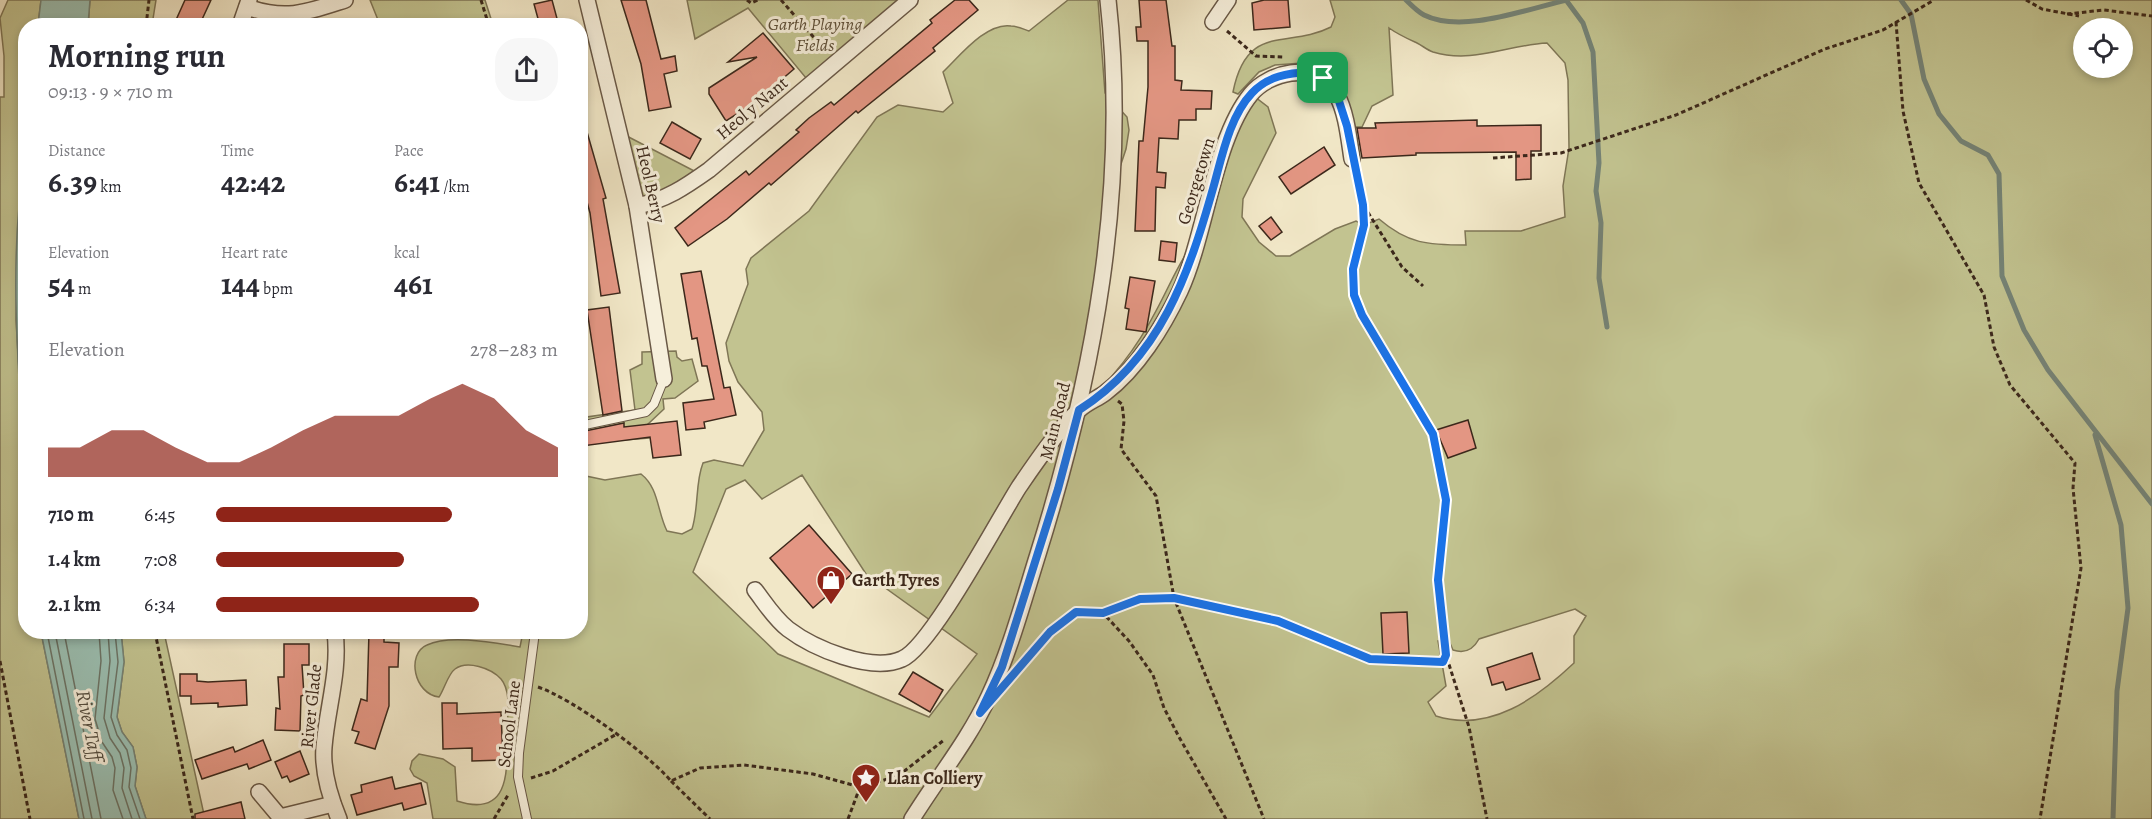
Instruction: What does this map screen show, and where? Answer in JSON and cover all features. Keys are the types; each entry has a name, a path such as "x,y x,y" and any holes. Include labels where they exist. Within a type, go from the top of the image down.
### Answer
{"street":[{"path":"243,18 248,3 266,14 292,15 345,0"},
{"name":"Heol Berry","path":"587,0 637,206 664,379"},
{"name":"Heol y Nant","path":"637,206 659,201 681,190 709,170 909,0"},
{"name":"Main Road","path":"912,819 958,753 1002,667 1058,489 1079,410 1094,339 1112,174 1114,53 1108,0"},
{"path":"1213,22 1220,2"},
{"name":"Georgetown","path":"1079,410 1106,393 1130,369 1154,337 1180,290 1202,230 1224,151 1234,125 1251,94 1269,79 1288,73 1310,72 1326,79 1337,95 1347,126 1352,159"},
{"path":"755,590 786,627 800,637 865,664 889,664 905,659 936,624 1020,487 1079,410"},
{"name":"River Glade","path":"335,639 334,690 324,747 333,804 339,819"},
{"path":"259,792 280,818 333,804"}],"lane":[{"path":"588,424 646,412 654,404 664,379"},
{"name":"School Lane","path":"527,819 518,780 519,753 534,639"}],"path":[{"path":"147,18 149,0"},
{"path":"481,0 487,18"},
{"path":"747,0 752,3 758,0"},
{"path":"781,0 836,63"},
{"path":"1493,158 1561,153 1629,128 1676,114 1826,50 1883,30 1934,0"},
{"path":"2026,0 2042,9 2079,16"},
{"path":"2067,14 2104,10 2152,16"},
{"path":"1213,22 1238,38 1256,56 1290,58"},
{"path":"1896,22 1903,111 1919,183 1984,295 1994,346 2010,385 2075,463 2073,488 2081,568 2040,819"},
{"path":"1352,159 1363,205 1364,225 1353,269 1354,295 1362,315 1433,434 1442,472 1446,500 1438,580 1446,655 1469,727 1487,819"},
{"path":"1363,205 1402,267 1424,286"},
{"path":"1106,393 1122,404 1124,421 1121,449 1156,496 1174,598 1264,819"},
{"path":"1019,668 1050,632 1076,612 1103,613 1140,599 1174,598 1278,621 1370,659 1443,662 1446,655"},
{"path":"1103,613 1129,641 1153,675 1174,727 1226,819"},
{"path":"156,639 193,819"},
{"path":"0,661 30,819"},
{"path":"529,684 555,693 646,756 711,819"},
{"path":"494,819 518,780 537,777 553,771 616,735"},
{"path":"671,781 700,768 744,765 813,774 860,787 898,776 944,740"},
{"path":"848,819 860,787"}],"green space":[{"path":"8,0 41,0 39,18 18,18 16,320 18,639 42,639 79,819 0,819 0,97 4,97 4,56 0,18"},
{"path":"90,0 156,0 153,18 89,18"},
{"path":"370,0 485,0 491,18 377,18"},
{"name":"Garth Playing Fields","path":"687,0 910,0 811,84 748,8 695,39"},
{"path":"1068,0 1098,0 1105,93 1127,117 1129,130 1126,149 1110,197 1079,408 1113,375 1132,350 1193,243 1251,94 1268,107 1276,133 1243,199 1242,217 1259,242 1276,256 1290,256 1335,229 1356,221 1364,225 1379,219 1399,234 1419,241 1466,245 1465,231 1521,231 1565,217 1563,186 1569,148 1568,80 1565,63 1547,43 1476,55 1448,55 1431,51 1389,28 1393,95 1372,106 1362,127 1355,127 1339,75 1345,68 1343,60 1275,65 1259,72 1238,94 1233,92 1239,70 1248,55 1259,46 1331,27 1335,17 1330,0 2152,0 2152,819 433,819 427,783 414,776 410,769 412,761 419,754 443,759 455,767 457,801 475,805 488,803 497,796 506,774 508,698 504,684 497,675 472,665 455,669 439,697 430,694 419,682 416,673 416,656 420,650 427,645 448,640 520,647 522,639 588,639 588,476 605,480 641,474 651,486 667,531 682,534 692,529 703,463 714,460 743,466 764,430 762,412 738,382 729,361 726,343 748,284 746,269 751,258 809,211 877,117 898,105 943,112 953,103 943,72 974,42 992,29 1016,26 1029,31","holes":["802,475 866,574 977,654 929,717 778,654 693,572 726,489 745,480 762,499","1575,609 1586,616 1574,636 1574,663 1528,700 1494,716 1475,720 1456,720 1436,716 1428,702 1446,686 1438,641 1449,641 1453,650 1461,652 1474,646 1479,639"]},
{"path":"619,132 702,175 637,206"},
{"path":"676,351 677,357 682,361 692,359 698,381 675,398 663,399 664,409 647,425 649,438 624,440 588,433 588,417 635,410 630,370 642,364 642,352"},
{"path":"122,639 166,639 205,819 146,819 135,786 137,767 133,747 122,732 117,717 124,662"}],"water":[{"path":"41,0 90,0 89,18 39,18"},
{"path":"18,226 18,363 16,322"},
{"name":"River Taff","path":"42,639 122,639 124,662 117,717 122,732 133,747 137,767 135,786 146,819 79,819"}],"building":[{"path":"185,0 211,0 203,18 177,18"},
{"path":"552,0 557,18 538,18 534,4"},
{"path":"621,0 646,0 661,59 675,56 677,71 664,74 671,107 649,111 641,64"},
{"path":"955,0 969,0 978,10 933,48 935,51 858,113 856,111 771,185 769,183 727,219 688,246 675,228 746,171 749,175 799,132 796,130 809,118 831,102 834,105 932,23 930,20"},
{"path":"1139,0 1166,0 1172,46 1175,46 1175,80 1182,81 1181,90 1212,91 1211,109 1196,109 1196,120 1179,120 1178,139 1159,138 1157,172 1166,173 1165,188 1156,187 1155,231 1135,231 1139,141 1143,141 1148,87 1148,41 1137,41 1136,27 1141,27"},
{"path":"1264,0 1288,0 1290,27 1254,30 1252,3"},
{"path":"763,33 794,69 754,103 726,121 709,94 709,88 757,57 728,62"},
{"path":"1477,120 1477,126 1541,125 1541,151 1531,151 1531,179 1516,180 1516,152 1416,153 1416,155 1362,158 1357,128 1376,128 1375,123"},
{"path":"672,122 701,139 690,159 660,143"},
{"path":"588,135 606,198 603,199 620,293 601,296 588,206"},
{"path":"1324,147 1335,165 1291,194 1279,177"},
{"path":"1271,217 1282,232 1271,240 1259,226"},
{"path":"1161,241 1177,243 1175,262 1159,260"},
{"path":"701,271 724,388 730,387 736,415 704,422 705,428 686,430 683,403 714,399 707,366 702,366 697,338 692,339 681,274"},
{"path":"1130,277 1155,281 1146,332 1126,329 1129,309 1125,308"},
{"path":"609,307 622,411 603,415 588,310"},
{"path":"1468,420 1476,448 1448,458 1436,430"},
{"path":"677,421 681,455 653,458 650,437 588,445 588,430 624,423 624,427"},
{"path":"809,525 852,574 813,608 770,558"},
{"path":"1407,612 1409,653 1383,654 1381,613"},
{"path":"369,639 384,639 384,642 399,643 398,667 389,667 389,706 375,749 355,743 359,732 352,730 361,699 367,701"},
{"path":"284,644 309,644 309,665 302,665 304,695 301,696 300,731 275,730 276,708 280,709 278,677 284,677"},
{"path":"1532,653 1540,679 1506,690 1503,682 1492,685 1487,668"},
{"path":"913,672 943,690 930,712 899,694"},
{"path":"180,674 197,674 197,681 208,682 246,680 247,705 218,707 218,703 191,704 191,696 180,696"},
{"path":"442,703 457,703 457,714 501,712 503,760 472,761 472,748 443,749"},
{"path":"263,740 271,760 249,769 247,764 202,779 195,760 233,747 235,752"},
{"path":"300,751 309,774 290,782 287,776 282,778 275,762"},
{"path":"392,777 395,789 421,783 426,804 404,810 402,803 357,815 351,795 362,792 361,785"},
{"path":"241,802 245,819 195,819 195,814"}],"waterway":[{"path":"1406,0 1424,15 1457,22 1495,18 1567,0"},
{"path":"1566,0 1583,23 1593,52 1599,163 1596,191 1601,223 1599,278 1607,327"},
{"path":"1901,0 1911,14 1924,79 1939,114 1961,141 1988,155 1999,174 2002,276 2024,330 2048,370 2152,504"},
{"path":"2095,435 2121,525 2128,608 2117,691 2113,819"}],"place":[{"name":"Garth Tyres","path":"831,606"},
{"name":"Llan Colliery","path":"866,804"}],"route":[{"path":"1310,72 1323,78 1337,95 1347,126 1363,205 1364,225 1353,269 1354,295 1362,315 1433,434 1442,472 1446,500 1438,580 1446,655 1443,662 1370,659 1278,621 1174,598 1140,599 1103,613 1076,612 1050,632 980,713 1002,667 1058,489 1079,410 1106,393 1130,369 1154,337 1180,290 1202,230 1224,151 1234,125 1251,94 1269,79 1288,73 1310,72"}]}
